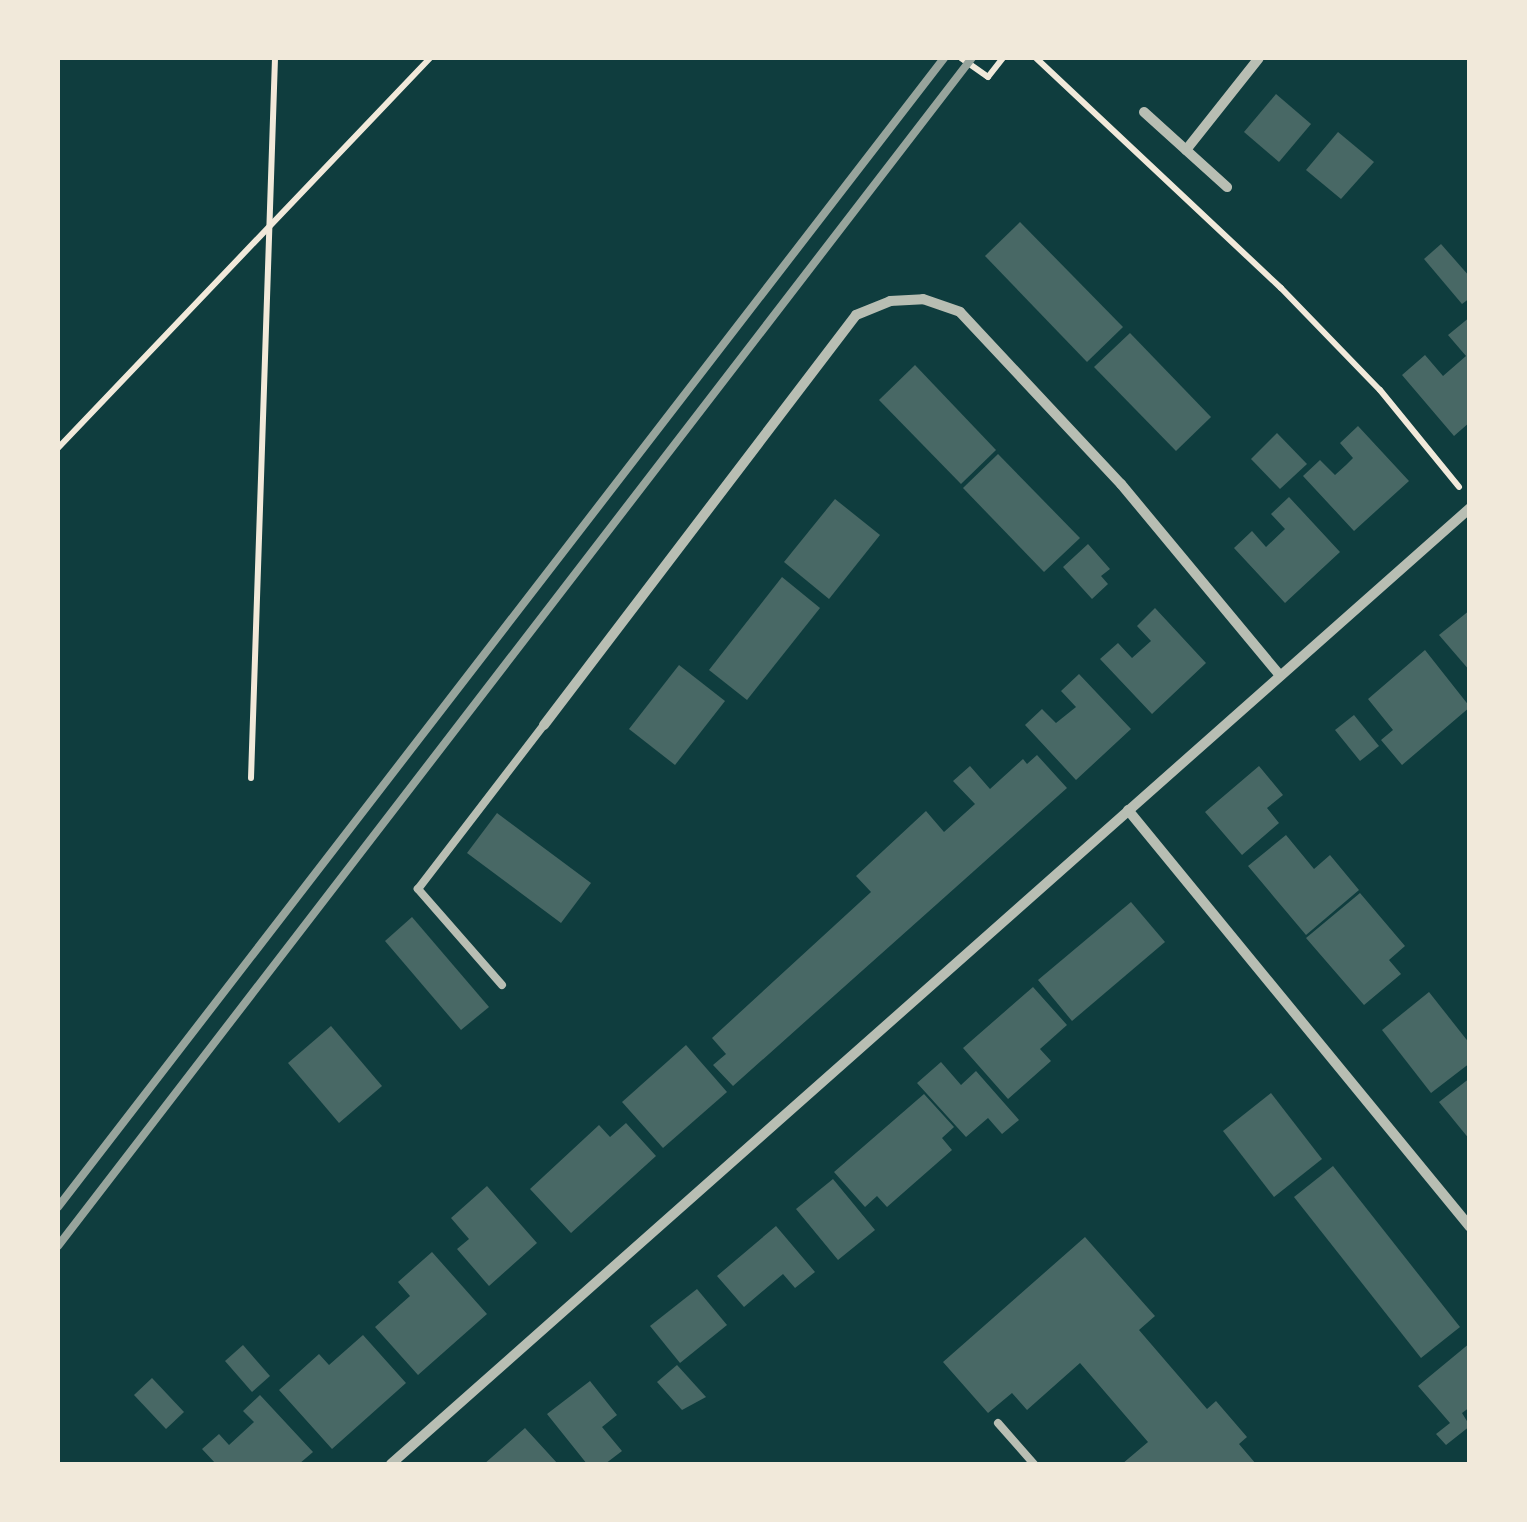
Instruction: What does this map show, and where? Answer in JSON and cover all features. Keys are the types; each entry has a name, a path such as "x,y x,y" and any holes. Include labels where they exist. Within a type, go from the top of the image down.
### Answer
{"street":[{"path":"1186,150 1258,58"},
{"path":"1144,112 1227,188"},
{"path":"544,725 856,315 906,300 960,312 1121,484 1280,674"},
{"path":"391,1464 1470,508"},
{"path":"1128,810 1470,1226"}],"lane":[{"path":"502,984 418,890 544,725"},
{"path":"998,1423 1034,1464"}],"path":[{"path":"252,778 275,58"},
{"path":"58,448 430,58"},
{"path":"961,58 988,77 1003,58"},
{"path":"1036,58 1280,288 1380,390 1470,499"}],"building":[{"path":"1276,94 1311,124 1279,162 1244,132"},
{"path":"1338,132 1374,162 1341,199 1306,170"},
{"path":"1020,222 1123,327 1087,362 985,256"},
{"path":"1441,244 1470,277 1470,298 1462,304 1424,259"},
{"path":"1470,317 1470,422 1454,436 1402,375 1425,355 1443,376 1466,356 1448,335"},
{"path":"1130,333 1211,417 1176,451 1094,367"},
{"path":"915,365 996,450 961,484 879,400"},
{"path":"1358,426 1409,481 1354,531 1303,476 1320,460 1335,475 1353,458 1340,443"},
{"path":"1277,433 1307,464 1280,489 1251,459"},
{"path":"998,454 1080,538 1044,572 963,488"},
{"path":"1289,497 1340,552 1285,603 1234,548 1252,531 1266,547 1285,529 1271,514"},
{"path":"835,499 880,535 829,599 784,562"},
{"path":"1088,544 1110,569 1101,576 1108,584 1092,599 1063,567"},
{"path":"782,577 820,608 747,700 709,670"},
{"path":"1155,608 1206,663 1152,714 1100,659 1118,643 1132,658 1151,641 1137,626"},
{"path":"1470,610 1470,671 1439,635"},
{"path":"1425,650 1470,707 1402,765 1381,740 1393,730 1368,699"},
{"path":"679,665 725,701 675,765 629,729"},
{"path":"1079,674 1131,729 1076,780 1025,725 1042,709 1056,723 1076,707 1061,691"},
{"path":"1354,715 1379,746 1360,761 1335,730"},
{"path":"1037,755 1067,788 733,1086 713,1065 726,1054 712,1038 871,892 856,876 926,811 944,832 975,804 953,781 970,766 990,789 1023,759 1027,764"},
{"path":"1259,766 1283,795 1267,808 1279,823 1242,855 1205,812"},
{"path":"497,813 591,883 561,923 467,853"},
{"path":"1286,835 1314,869 1330,855 1359,890 1306,935 1248,866"},
{"path":"1360,893 1405,946 1389,960 1401,974 1364,1005 1306,938"},
{"path":"1131,902 1165,942 1072,1021 1038,980"},
{"path":"412,917 489,1007 461,1030 385,941"},
{"path":"1033,987 1067,1025 1040,1049 1051,1061 1008,1099 963,1048"},
{"path":"1429,992 1470,1044 1470,1063 1431,1093 1382,1030"},
{"path":"331,1026 382,1086 339,1123 288,1063"},
{"path":"686,1045 727,1092 663,1148 622,1102"},
{"path":"941,1062 961,1085 976,1071 1019,1120 1002,1134 988,1118 966,1137 917,1083"},
{"path":"1470,1078 1470,1140 1439,1102"},
{"path":"1271,1093 1322,1159 1274,1197 1223,1131"},
{"path":"924,1094 954,1127 942,1138 952,1150 887,1207 877,1196 865,1207 834,1172"},
{"path":"626,1123 656,1156 571,1233 530,1189 599,1125 610,1137"},
{"path":"1333,1166 1460,1327 1421,1358 1294,1197"},
{"path":"833,1179 875,1230 838,1260 796,1209"},
{"path":"487,1186 537,1243 489,1286 457,1249 469,1239 451,1218"},
{"path":"776,1226 815,1272 795,1288 783,1274 744,1307 717,1276"},
{"path":"1085,1237 1155,1316 1139,1330 1207,1409 1216,1401 1247,1437 1239,1444 1256,1464 1122,1464 1148,1442 1080,1363 1027,1410 1012,1393 988,1413 943,1362"},
{"path":"432,1252 487,1314 418,1375 375,1327 410,1296 398,1282"},
{"path":"697,1289 727,1325 680,1363 650,1326"},
{"path":"363,1335 406,1383 332,1449 279,1390 319,1354 329,1365"},
{"path":"1470,1343 1470,1407 1462,1413 1470,1426 1446,1445 1436,1434 1450,1423 1418,1386"},
{"path":"243,1345 270,1376 252,1392 225,1361"},
{"path":"677,1365 706,1397 682,1410 657,1382"},
{"path":"152,1378 184,1412 166,1429 134,1395"},
{"path":"590,1381 617,1415 602,1427 622,1451 605,1464 587,1464 547,1414"},
{"path":"260,1395 313,1452 299,1464 216,1464 202,1449 219,1434 229,1445 254,1422 243,1411"},
{"path":"525,1428 558,1464 484,1464 492,1457"}],"railway":[{"path":"58,1207 944,58"},
{"path":"58,1246 972,58"}]}
